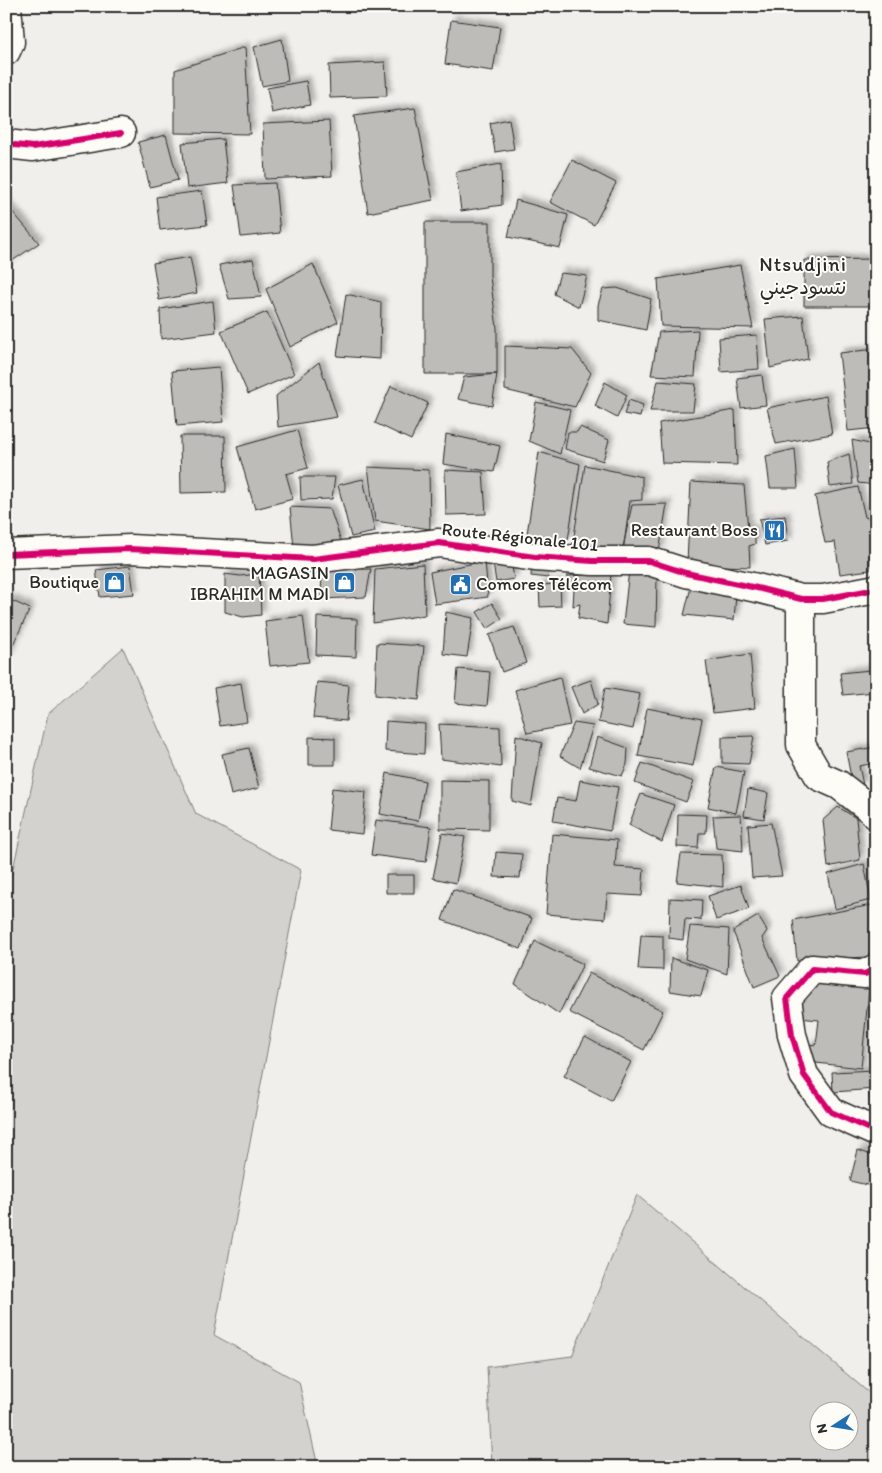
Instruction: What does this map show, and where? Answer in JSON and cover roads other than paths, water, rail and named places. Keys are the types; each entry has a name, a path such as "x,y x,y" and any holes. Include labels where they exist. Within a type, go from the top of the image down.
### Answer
{"street":[{"path":"6,51 10,42 7,6"},
{"path":"6,144 33,147 121,133"},
{"name":"Route Régionale 101","path":"6,554 130,549 313,559 439,543 536,557 593,561 648,561 686,573 802,600 823,599 876,589"},
{"path":"802,600 801,745 819,776 839,786 876,815"},
{"path":"876,968 864,974 812,969 787,998 792,1035 804,1075 831,1112 876,1132"}],"place":[{"name":"Restaurant Boss","path":"774,530"},
{"name":"Boutique","path":"115,582"},
{"name":"MAGASIN IBRAHIM M MADI","path":"345,583"},
{"name":"Comores Télécom","path":"460,584"}],"district":[{"name":"Ntsudjini نتسودجيني","path":"803,276"}]}
